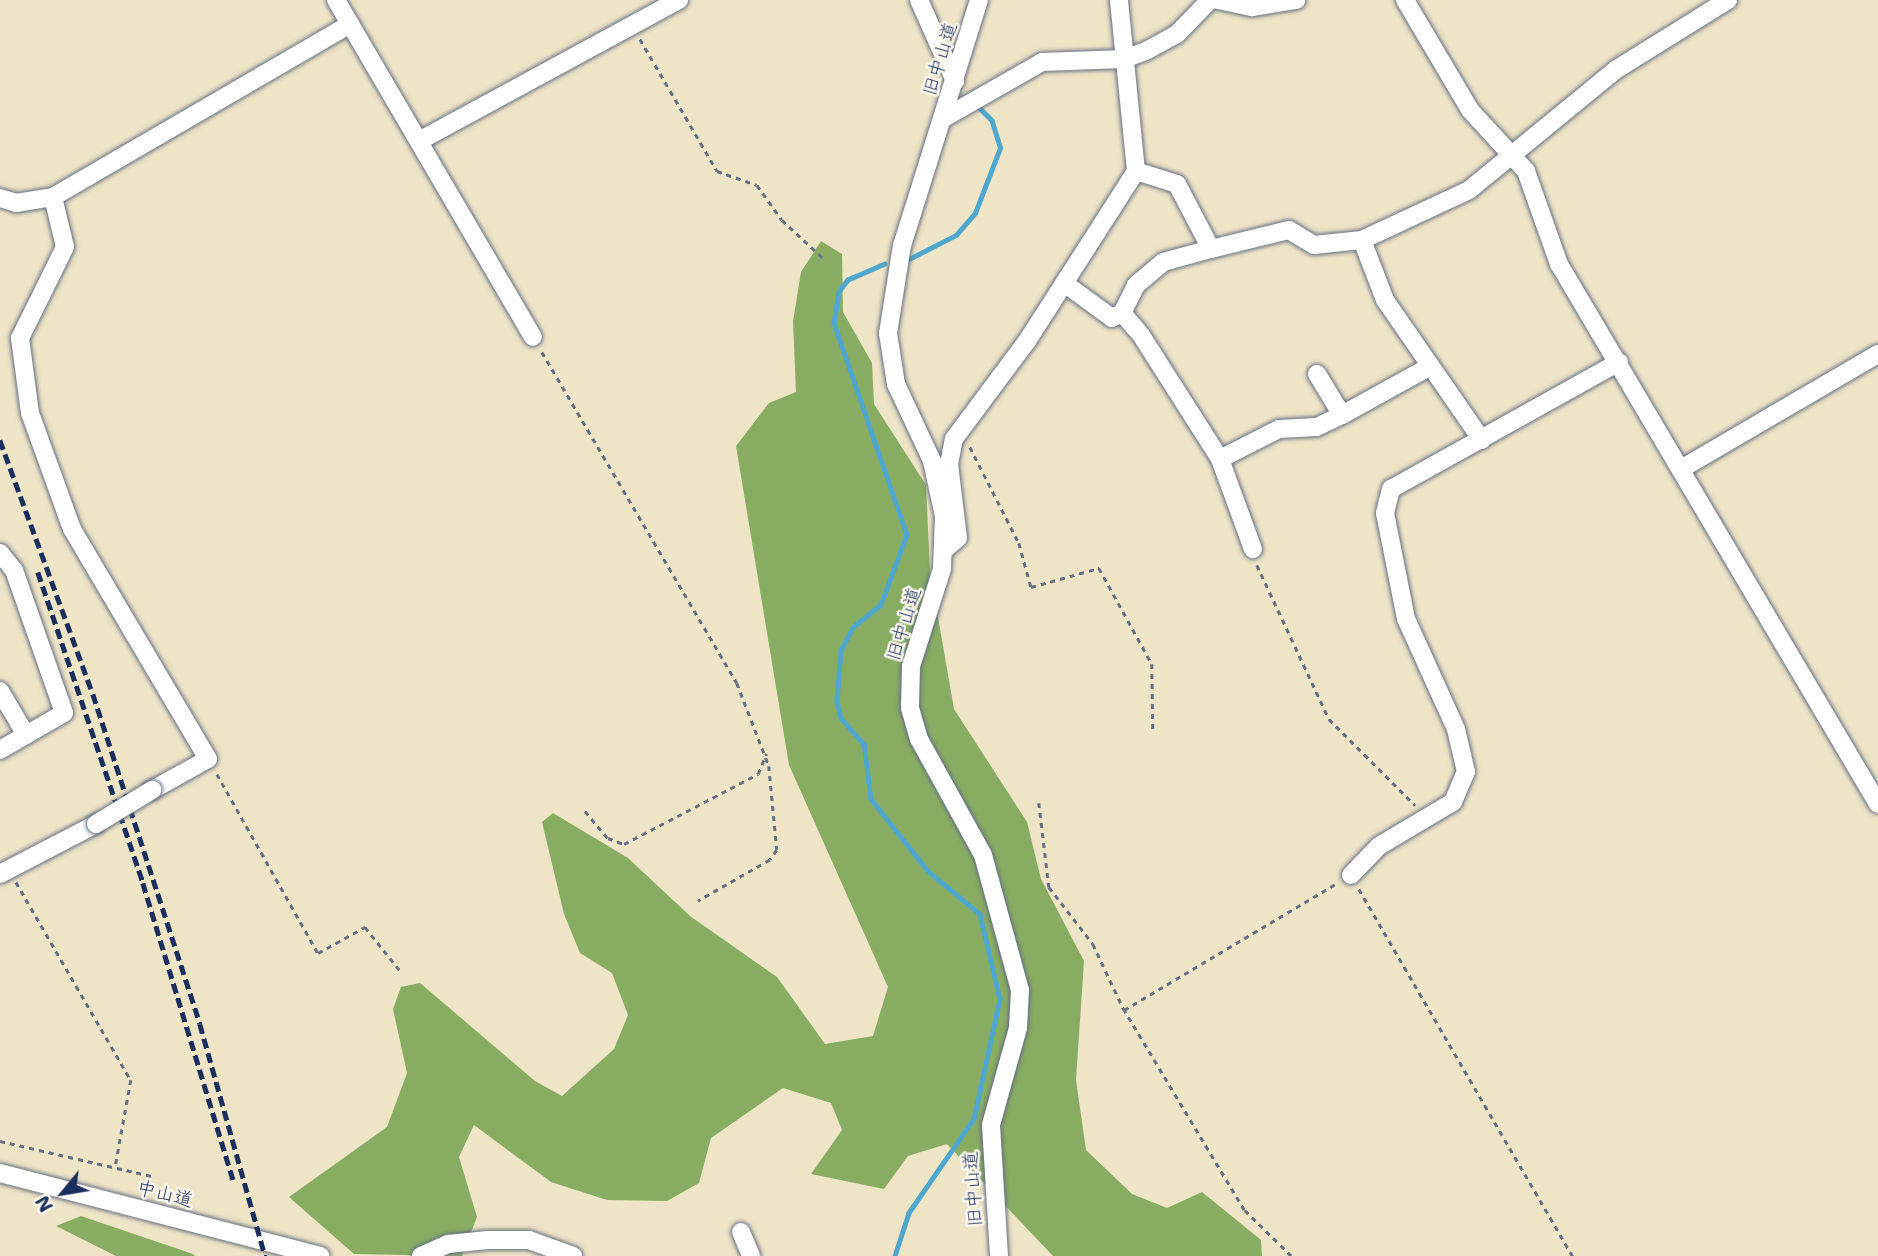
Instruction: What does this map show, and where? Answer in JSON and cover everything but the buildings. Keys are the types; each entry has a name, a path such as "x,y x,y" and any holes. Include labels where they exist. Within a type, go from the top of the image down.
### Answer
{"street":[{"path":"336,0 533,337"},
{"path":"419,141 679,0"},
{"path":"919,0 955,81"},
{"name":"旧中山道","path":"979,0 902,245 888,318 896,384 937,475 944,550 911,666 910,708 919,739 982,855 1020,990 1018,1028 991,1125 999,1256"},
{"path":"944,550 958,538 949,454 958,433 1064,283 1136,171 1119,0"},
{"path":"944,118 1058,57 1124,59 1177,34 1210,0"},
{"path":"1219,0 1252,7 1296,0"},
{"path":"1405,0 1470,110 1513,151 1536,192 1549,244 1878,804"},
{"path":"1064,283 1112,317 1122,313 1136,285 1163,262 1289,230 1314,245 1362,240 1469,190 1513,151 1617,69 1728,0"},
{"path":"0,198 16,204 53,197 349,24"},
{"path":"1136,171 1177,184 1211,249"},
{"path":"6,876 208,759 72,529 33,425 20,338 65,247 53,197"},
{"path":"1362,240 1385,300 1482,440"},
{"path":"1122,313 1220,459 1253,549"},
{"path":"1681,469 1878,354"},
{"path":"1351,875 1379,846 1424,820 1460,794 1466,760 1406,618 1385,513 1401,480 1482,440 1619,362"},
{"path":"1220,459 1279,429 1317,427 1429,367"},
{"path":"1317,374 1342,415"},
{"path":"0,553 14,570 64,713 0,750"},
{"path":"0,691 26,735"},
{"name":"中山道","path":"0,1173 320,1256"},
{"path":"741,1233 751,1256"},
{"path":"421,1256 448,1244 507,1240 573,1256"}],"path":[{"path":"631,24 717,171 757,185 782,220 823,258"},
{"path":"533,337 732,674 766,754 777,850 770,860 698,901"},
{"path":"958,433 980,458 1019,543 1031,587 1099,568 1152,664 1153,729"},
{"path":"1253,549 1265,592 1303,654 1329,719 1380,773 1405,789 1424,820"},
{"path":"585,811 608,838 624,844 758,774 766,754"},
{"path":"208,759 318,953 365,927 402,973"},
{"path":"1039,803 1049,887 1093,944 1124,1010 1244,1210 1290,1256"},
{"path":"1124,1010 1351,875 1573,1256"},
{"path":"6,876 131,1080 115,1169"},
{"path":"0,1141 156,1177"}],"green space":[{"path":"821,241 842,254 843,312 872,363 874,404 926,485 930,571 954,709 1027,822 1041,879 1084,961 1076,1080 1086,1150 1132,1194 1167,1208 1202,1192 1261,1240 1262,1256 1053,1256 947,1144 908,1156 884,1189 811,1174 842,1130 831,1103 783,1088 711,1138 699,1183 667,1201 607,1200 551,1182 474,1125 459,1157 477,1217 462,1256 354,1254 289,1197 387,1127 407,1073 393,1009 401,987 420,983 535,1081 562,1096 614,1049 628,1015 612,973 580,953 564,914 542,822 553,813 628,858 690,916 777,977 825,1044 873,1036 888,987 789,765 736,446 769,403 796,392 793,321 801,272"},
{"path":"81,1216 195,1256 116,1256 56,1226"}],"waterway":[{"path":"905,261 956,235 975,213 1000,148 992,121 977,106"},
{"path":"885,264 848,280 839,292 834,323 907,535 881,605 853,628 841,651 837,701 841,718 864,744 871,799 928,871 980,914 1000,999 974,1119 909,1213 895,1256"}],"railway":[{"path":"0,440 93,694 200,1024 265,1256"},
{"path":"38,572 143,883 234,1182"}]}
